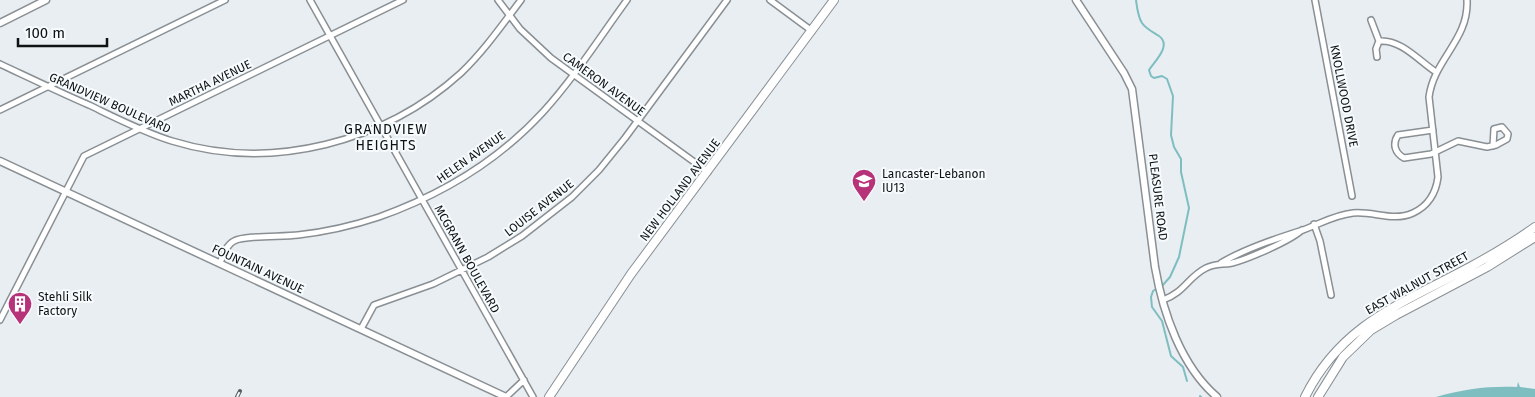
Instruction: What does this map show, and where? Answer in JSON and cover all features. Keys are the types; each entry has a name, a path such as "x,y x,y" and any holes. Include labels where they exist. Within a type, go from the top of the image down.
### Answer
{"main road":[{"name":"NEW HOLLAND AVENUE","path":"548,397 627,281 834,0"},
{"name":"EAST WALNUT STREET","path":"1306,397 1316,377 1331,357 1366,323 1392,307 1483,260 1535,227"},
{"name":"EAST WALNUT STREET","path":"1318,397 1343,357 1371,330 1396,314 1487,267 1535,237"}],"street":[{"path":"0,23 46,0"},
{"path":"0,110 225,0"},
{"name":"MCGRANN BOULEVARD","path":"310,0 534,397"},
{"name":"MARTHA AVENUE","path":"0,320 84,156 403,0"},
{"name":"CAMERON AVENUE","path":"498,0 509,16 537,45 573,74 708,172"},
{"name":"GRANDVIEW BOULEVARD","path":"0,64 139,128 174,142 205,148 244,152 298,150 325,145 362,134 408,112 445,86 480,54 521,0"},
{"name":"HELEN AVENUE","path":"220,263 228,246 236,240 296,236 339,229 367,221 422,200 455,183 510,143 543,112 627,0"},
{"name":"LOUISE AVENUE","path":"361,329 374,305 420,289 488,257 522,236 572,197 599,170 638,121 727,0"},
{"path":"770,0 812,31"},
{"name":"PLEASURE ROAD","path":"1076,0 1124,73 1132,89 1156,267 1163,300 1183,352 1199,378 1217,397"},
{"name":"KNOLLWOOD DRIVE","path":"1315,0 1352,196"},
{"path":"1163,300 1178,293 1205,268 1314,224 1352,213 1371,213 1387,217 1398,217 1412,214 1426,204 1436,190 1438,177 1429,97 1432,81 1461,32 1466,17 1467,0"},
{"path":"1371,20 1380,41 1376,49 1377,57"},
{"path":"1380,41 1388,40 1403,47 1436,72"},
{"path":"1433,130 1401,134 1396,138 1394,146 1397,154 1404,158 1436,151 1458,141 1482,146 1493,146"},
{"name":"FOUNTAIN AVENUE","path":"0,161 506,397"},
{"path":"1314,224 1320,241 1331,295"},
{"path":"506,397 524,380"}],"water":[{"path":"1518,382 1520,387 1535,389 1535,397 1436,397 1476,389 1517,387"}],"waterway":[{"path":"1136,0 1142,23 1163,40 1164,44 1161,53 1149,70 1154,78 1162,76 1167,79 1173,96 1171,135 1174,147 1181,159 1181,172 1189,208 1179,257 1170,277 1162,286"},
{"path":"1156,289 1151,297 1152,307 1162,321 1171,356 1183,367 1187,381"}],"railway":[{"path":"237,397 240,391"}],"place":[{"name":"Lancaster-Lebanon IU13","path":"864,202"},
{"name":"Stehli Silk Factory","path":"20,325"}],"district":[{"name":"GRANDVIEW HEIGHTS","path":"386,138"}]}
